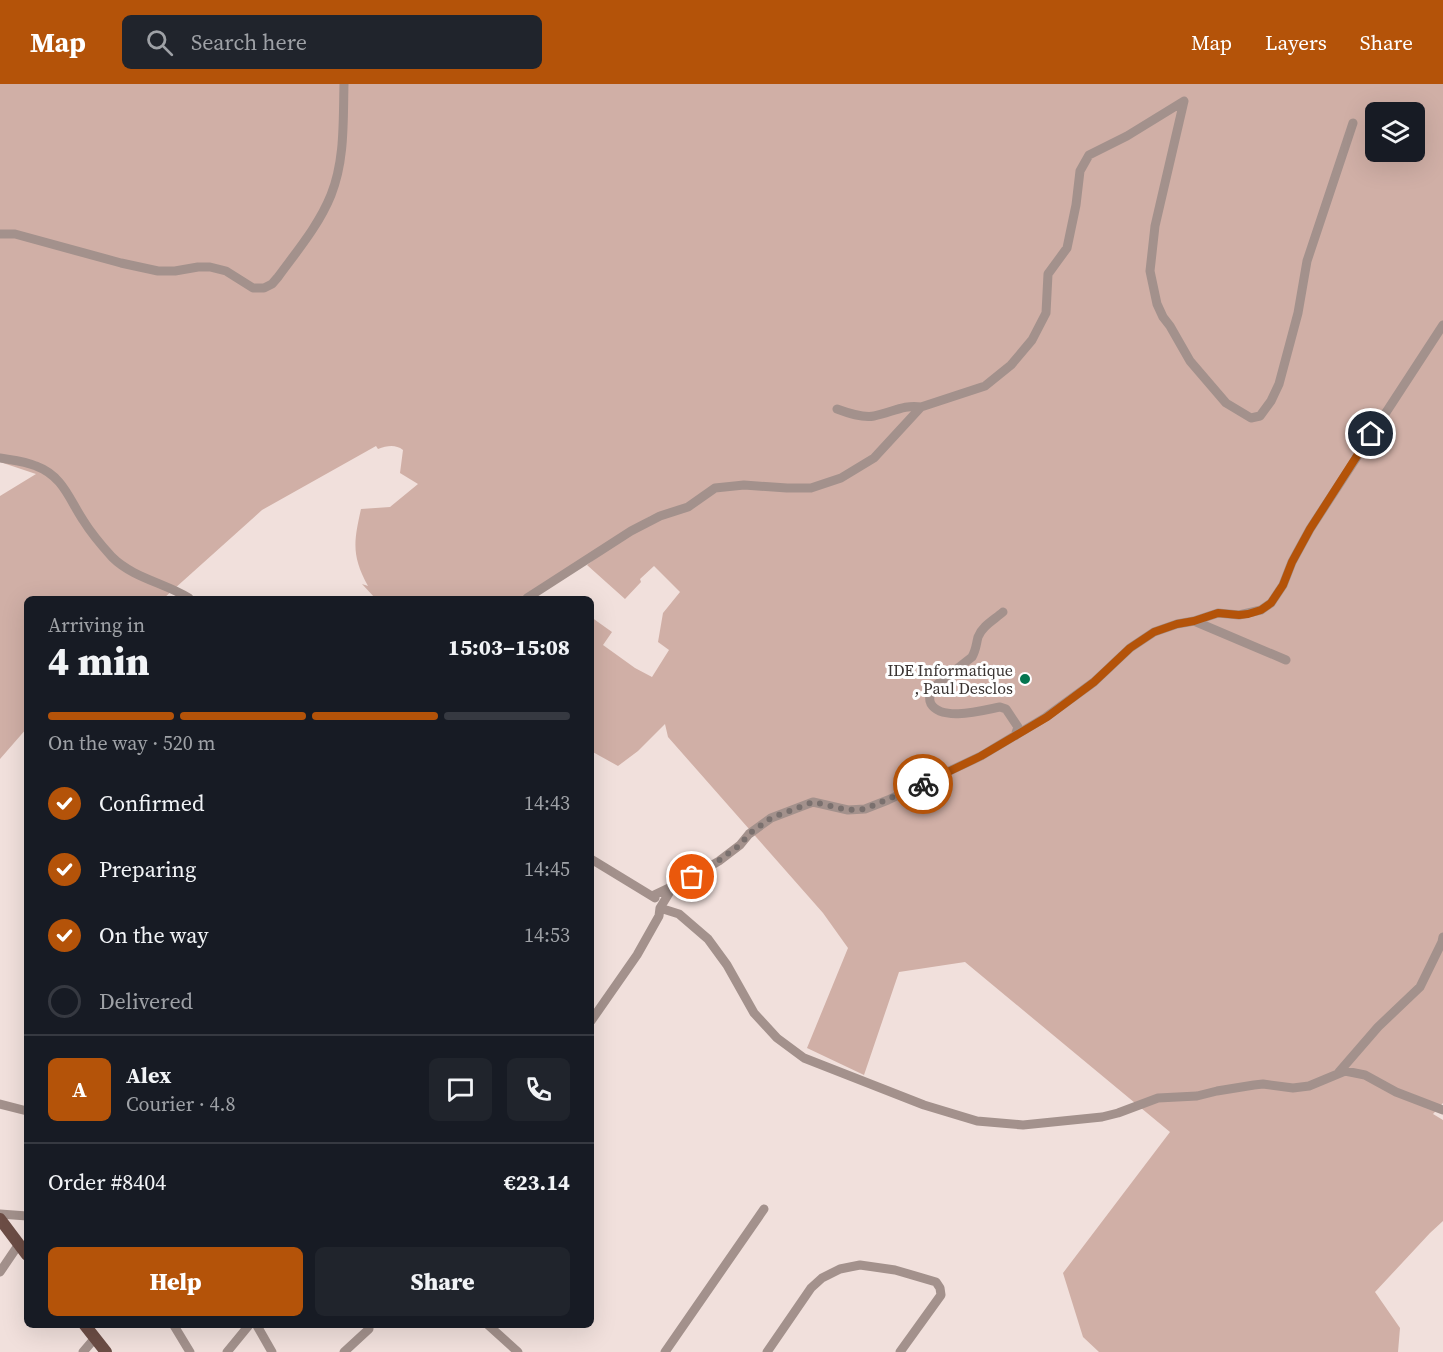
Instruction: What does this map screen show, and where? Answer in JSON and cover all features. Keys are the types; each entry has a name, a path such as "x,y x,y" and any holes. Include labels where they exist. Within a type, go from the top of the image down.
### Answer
{"main road":[{"path":"0,1219 24,1251"},
{"path":"81,1328 92,1346 106,1352"},
{"path":"85,1328 92,1346"}],"street":[{"path":"0,234 15,234 158,271 210,267 226,271 253,288 264,288 278,277 315,226 331,195 342,153 344,84"},
{"path":"837,409 850,414 873,416 901,407 921,407 985,386 1011,365 1032,340 1046,313 1048,274 1067,248 1080,171 1089,155 1127,136 1184,101 1155,226 1150,271 1157,304 1190,361 1226,403 1251,418 1260,416 1271,401 1279,384 1298,314 1307,261 1353,123"},
{"path":"652,896 692,877 718,861 771,818 813,802 848,810 865,809 981,756 1047,717 1094,682 1130,648 1154,632 1218,613 1248,614 1261,610 1271,603 1283,585 1292,562 1310,529 1443,325"},
{"path":"530,596 631,531 660,516 688,507 715,488 744,485 811,488 841,478 874,458 921,407"},
{"path":"0,458 36,466 49,473 62,484 84,522 114,558 136,574 186,596"},
{"path":"1003,612 982,630 972,657 935,686 929,698 932,705 945,713 953,714 1000,707 1006,709 1018,727 1015,736"},
{"path":"1194,621 1286,660"},
{"path":"594,861 652,896 660,909"},
{"path":"594,1017 637,955 675,885"},
{"path":"660,909 679,914 708,939 727,965 754,1012 777,1038 804,1058 924,1105 977,1121 1023,1125 1102,1117 1158,1098 1197,1096 1263,1084 1293,1088 1309,1086 1346,1071 1365,1076 1396,1092 1443,1110"},
{"path":"1339,1072 1378,1027 1420,987 1443,937"},
{"path":"0,1104 24,1110"},
{"path":"665,1352 764,1209"},
{"path":"0,1214 24,1216"},
{"path":"16,1216 24,1223"},
{"path":"0,1272 19,1244"},
{"path":"767,1352 811,1288 822,1278 840,1269 860,1264 895,1270 936,1282 940,1288 941,1295 900,1352"},
{"path":"175,1328 190,1352"},
{"path":"227,1352 247,1328"},
{"path":"258,1328 272,1352"},
{"path":"344,1352 369,1328"},
{"path":"491,1328 518,1352"}],"shaded area":[{"path":"0,84 1443,84 1443,1103 1433,1114 1443,1120 1443,1221 1375,1292 1400,1328 1398,1352 1099,1352 1083,1337 1063,1273 1170,1132 965,962 899,972 864,1075 807,1048 848,948 823,913 668,737 665,724 638,751 618,766 594,753 594,619 612,632 603,645 652,677 669,650 658,642 663,613 680,592 654,566 640,579 641,582 625,599 587,565 652,515 525,596 373,596 362,584 368,586 356,556 361,509 390,507 418,484 400,473 403,450 391,446 378,449 376,446 262,510 166,596 24,596 24,731 0,759 0,496 36,474 0,462"}],"way so far":[{"path":"692,877 740,845 749,834 771,818 813,802 848,810 865,809 923,784"}],"place":[{"name":"IDE Informatique , Paul Desclos","path":"1025,679"}],"route":[{"path":"923,784 981,756 1047,717 1094,682 1130,648 1154,632 1218,613 1248,614 1261,610 1271,603 1283,585 1292,562 1310,529 1371,434"}]}
